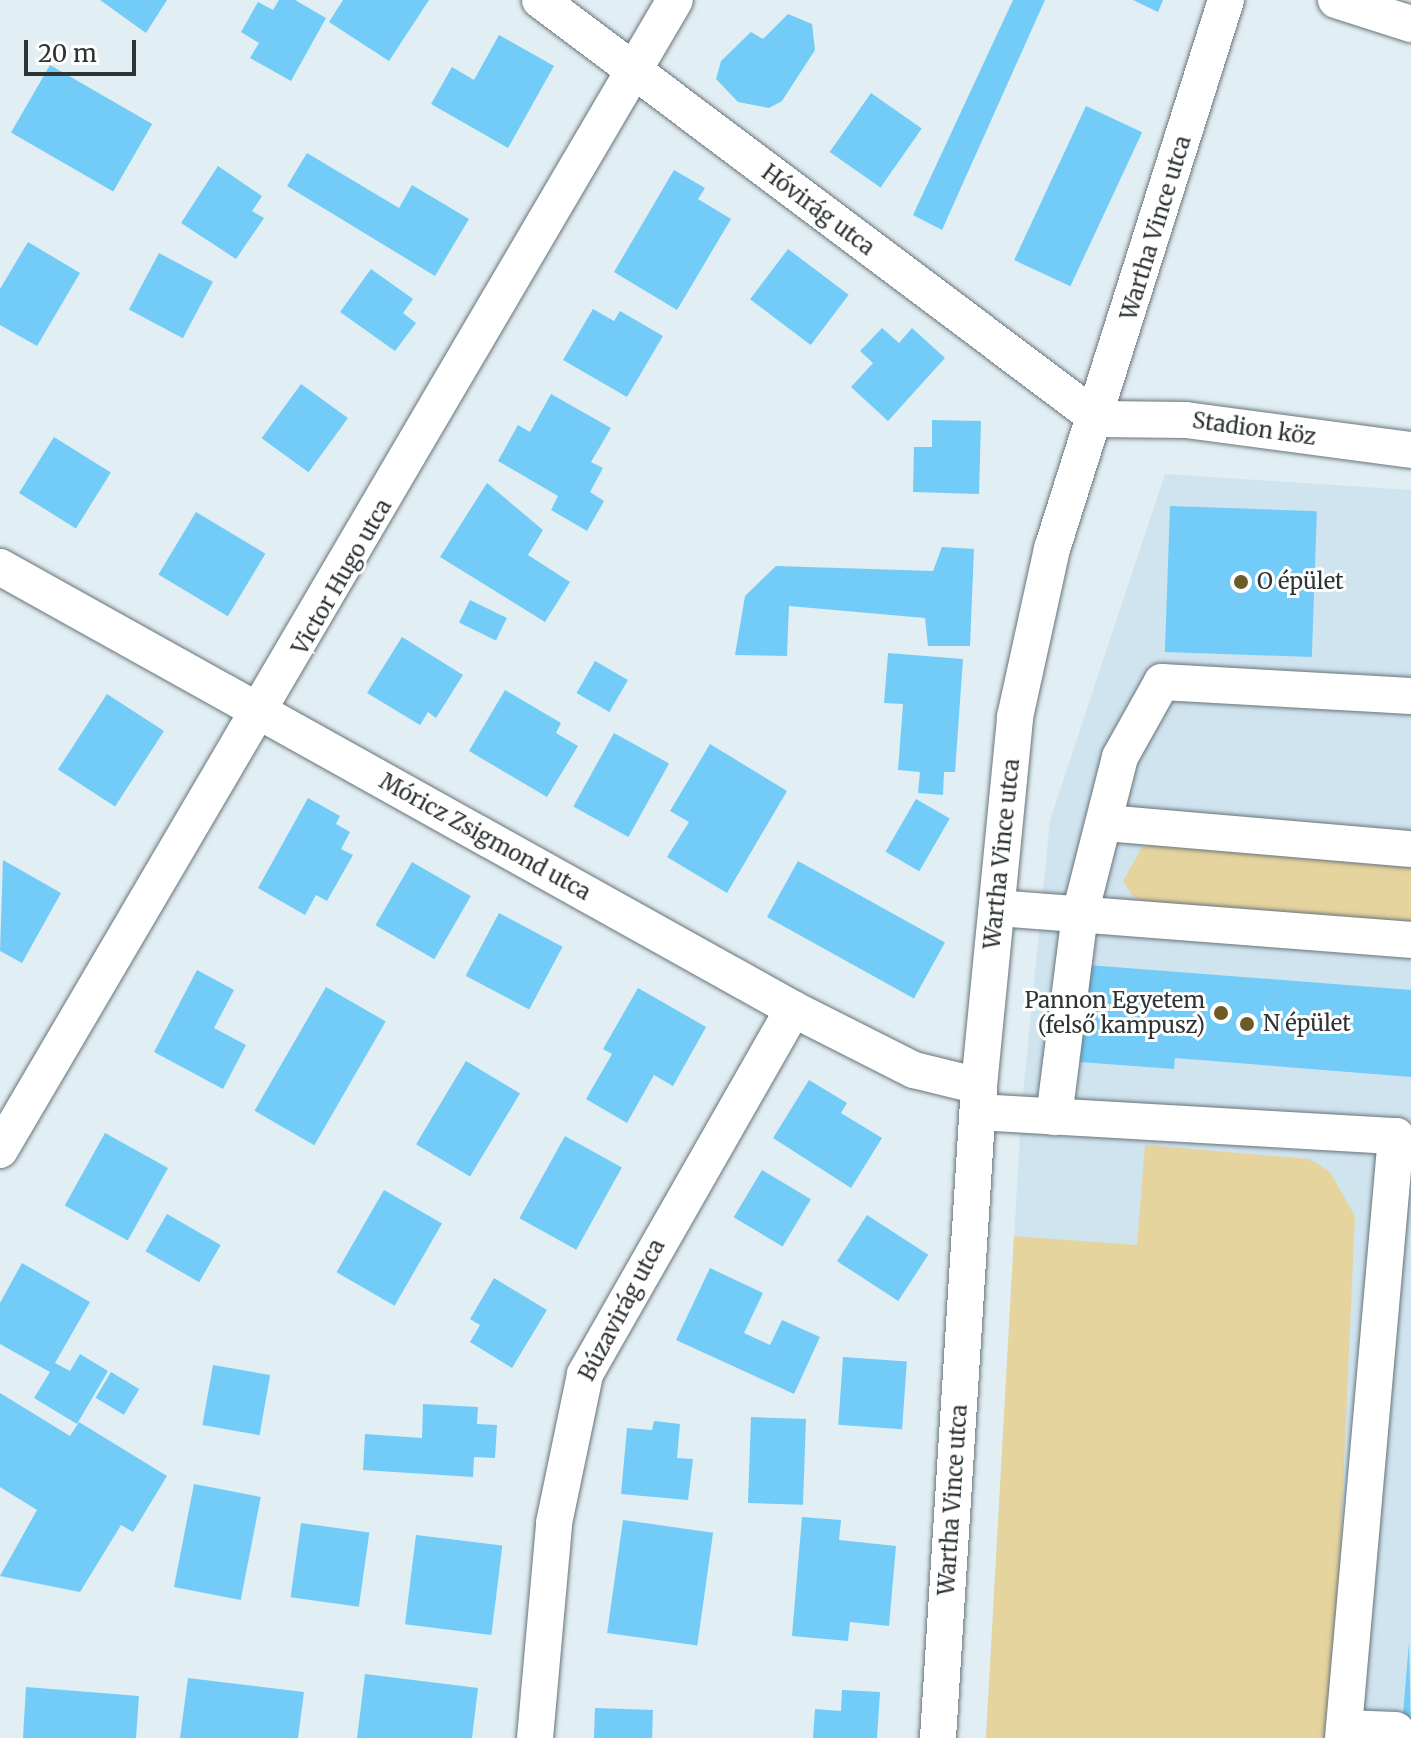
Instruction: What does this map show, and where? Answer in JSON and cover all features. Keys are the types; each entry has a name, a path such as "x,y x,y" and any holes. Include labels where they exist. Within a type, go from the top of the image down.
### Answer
{"street":[{"name":"Hóvirág utca","path":"540,0 1098,419"},
{"name":"Victor Hugo utca","path":"0,1150 263,712 636,74 675,0"},
{"name":"Wartha Vince utca","path":"938,1738 978,1099 1015,717 1052,549 1098,419 1226,0"},
{"path":"1336,0 1411,24"},
{"name":"Stadion köz","path":"1098,419 1186,420 1411,450"},
{"name":"Móricz Zsigmond utca","path":"0,567 793,1009 978,1099 1054,1117 1396,1136 1343,1733"},
{"path":"1054,1117 1080,914 1106,823 1120,757 1162,682 1411,696"},
{"path":"1106,823 1411,849"},
{"path":"997,908 1411,940"},
{"name":"Búzavirág utca","path":"535,1738 554,1523 585,1374 793,1009"},
{"path":"1343,1733 1396,1730"}],"shaded area":[{"name":"Pannon Egyetem (felső kampusz)","path":"1165,474 1411,490 1411,1738 986,1738 1021,1115 1050,820"},
{"path":"1158,844 1411,862 1411,926 1153,905 1133,897 1123,881 1142,847"},
{"path":"1145,1145 1310,1159 1330,1172 1355,1216 1332,1738 986,1738 1014,1236 1137,1245"}],"building":[{"path":"100,0 167,0 146,33"},
{"path":"279,0 295,0 326,18 291,81 250,58 259,43 241,32 258,2 273,10"},
{"path":"343,0 429,0 389,61 329,22"},
{"path":"1013,0 1045,0 942,230 913,215"},
{"path":"1133,0 1163,0 1158,12"},
{"path":"788,14 812,24 815,50 782,101 769,108 738,102 716,79 721,61 751,32 763,39"},
{"path":"499,35 554,66 508,148 431,104 452,67 474,80"},
{"path":"50,65 152,124 113,192 11,133"},
{"path":"871,93 922,129 880,188 830,152"},
{"path":"1086,106 1142,132 1070,286 1014,260"},
{"path":"307,153 399,208 412,185 469,219 435,276 287,186"},
{"path":"218,166 262,196 252,211 264,218 236,259 181,223"},
{"path":"674,170 705,188 698,199 731,219 677,310 614,272"},
{"path":"28,242 80,273 37,346 0,325 0,289"},
{"path":"788,249 849,295 811,345 750,299"},
{"path":"159,253 213,282 183,338 129,310"},
{"path":"371,269 413,299 403,313 416,323 395,351 340,312"},
{"path":"593,309 614,321 620,311 663,336 627,397 563,360"},
{"path":"882,328 899,343 912,328 945,358 888,421 851,387 873,363 860,351"},
{"path":"301,384 348,418 309,472 262,438"},
{"path":"551,394 611,428 591,462 603,468 590,492 604,501 587,531 551,510 558,496 498,461 518,425 530,432"},
{"path":"932,420 981,421 979,494 913,492 914,447 932,447"},
{"path":"54,437 111,473 76,528 19,493"},
{"path":"487,483 543,530 528,555 570,582 545,622 440,557"},
{"name":"O épület","path":"1170,506 1317,511 1312,657 1165,652"},
{"path":"196,512 265,554 228,616 158,575"},
{"path":"942,547 974,549 970,646 928,646 925,618 789,606 787,656 735,655 745,596 776,566 933,571"},
{"path":"470,600 507,618 496,640 459,622"},
{"path":"402,637 463,675 436,718 428,712 420,725 367,693"},
{"path":"888,653 963,659 955,772 944,772 943,795 918,793 920,772 898,770 903,704 884,703"},
{"path":"595,661 628,680 609,712 576,693"},
{"path":"505,690 561,723 556,733 578,746 547,797 469,751"},
{"path":"107,694 164,731 115,807 58,769"},
{"path":"614,733 669,764 628,837 573,806"},
{"path":"710,744 787,791 727,893 667,857 689,822 670,811"},
{"path":"308,798 340,816 336,824 350,832 341,849 353,855 327,901 316,895 305,915 258,888"},
{"path":"916,799 950,818 919,871 886,852"},
{"path":"3,860 61,893 22,963 0,951"},
{"path":"798,861 945,942 914,998 767,917"},
{"path":"412,862 471,896 434,959 376,925"},
{"path":"499,913 563,947 529,1009 466,976"},
{"name":"N épület","path":"1088,965 1411,990 1411,1077 1175,1058 1174,1069 1080,1062"},
{"path":"197,970 234,990 214,1028 246,1045 223,1089 154,1052"},
{"path":"326,987 386,1022 314,1145 255,1111"},
{"path":"638,988 706,1027 673,1086 654,1075 627,1123 586,1099 612,1054 603,1049"},
{"path":"466,1061 520,1093 470,1177 416,1144"},
{"path":"809,1080 847,1103 841,1113 882,1138 851,1188 773,1138"},
{"path":"105,1133 168,1168 128,1240 65,1206"},
{"path":"565,1136 622,1168 576,1250 519,1218"},
{"path":"762,1170 811,1199 783,1247 734,1217"},
{"path":"384,1190 442,1224 395,1306 336,1272"},
{"path":"167,1214 221,1245 199,1282 146,1251"},
{"path":"867,1215 928,1255 898,1301 837,1261"},
{"path":"22,1263 90,1302 55,1363 70,1371 80,1354 108,1371 77,1424 34,1398 50,1372 0,1344 0,1303"},
{"path":"710,1268 763,1293 744,1333 770,1345 782,1320 820,1337 794,1394 676,1340"},
{"path":"494,1278 547,1310 512,1368 470,1342 480,1325 470,1319"},
{"path":"843,1357 907,1361 902,1429 838,1425"},
{"path":"213,1365 270,1375 260,1435 202,1425"},
{"path":"111,1372 139,1389 124,1415 96,1398"},
{"path":"0,1393 70,1436 79,1422 167,1476 133,1532 121,1525 80,1592 0,1576 37,1510 0,1487"},
{"path":"423,1404 478,1407 477,1424 497,1425 495,1458 474,1457 473,1477 363,1470 365,1434 422,1438"},
{"path":"751,1417 806,1419 803,1505 748,1503"},
{"path":"654,1421 680,1424 677,1458 693,1459 688,1500 621,1494 627,1428 652,1430"},
{"path":"194,1484 261,1497 241,1600 174,1587"},
{"path":"802,1517 841,1520 839,1540 896,1546 889,1626 850,1622 848,1641 792,1636"},
{"path":"623,1520 713,1533 697,1646 607,1633"},
{"path":"301,1523 369,1533 359,1607 291,1597"},
{"path":"416,1535 502,1546 491,1635 405,1624"},
{"path":"1409,1642 1411,1738 1401,1738"},
{"path":"365,1674 478,1688 472,1738 357,1738"},
{"path":"188,1678 304,1692 298,1738 180,1738"},
{"path":"26,1687 139,1696 136,1738 23,1738"},
{"path":"842,1690 880,1692 877,1738 813,1738 815,1709 841,1711"},
{"path":"595,1708 653,1710 652,1738 594,1738"}],"place":[{"name":"O épület","path":"1241,582"},
{"name":"Pannon Egyetem (felső kampusz)","path":"1221,1013"},
{"name":"N épület","path":"1247,1024"}]}
